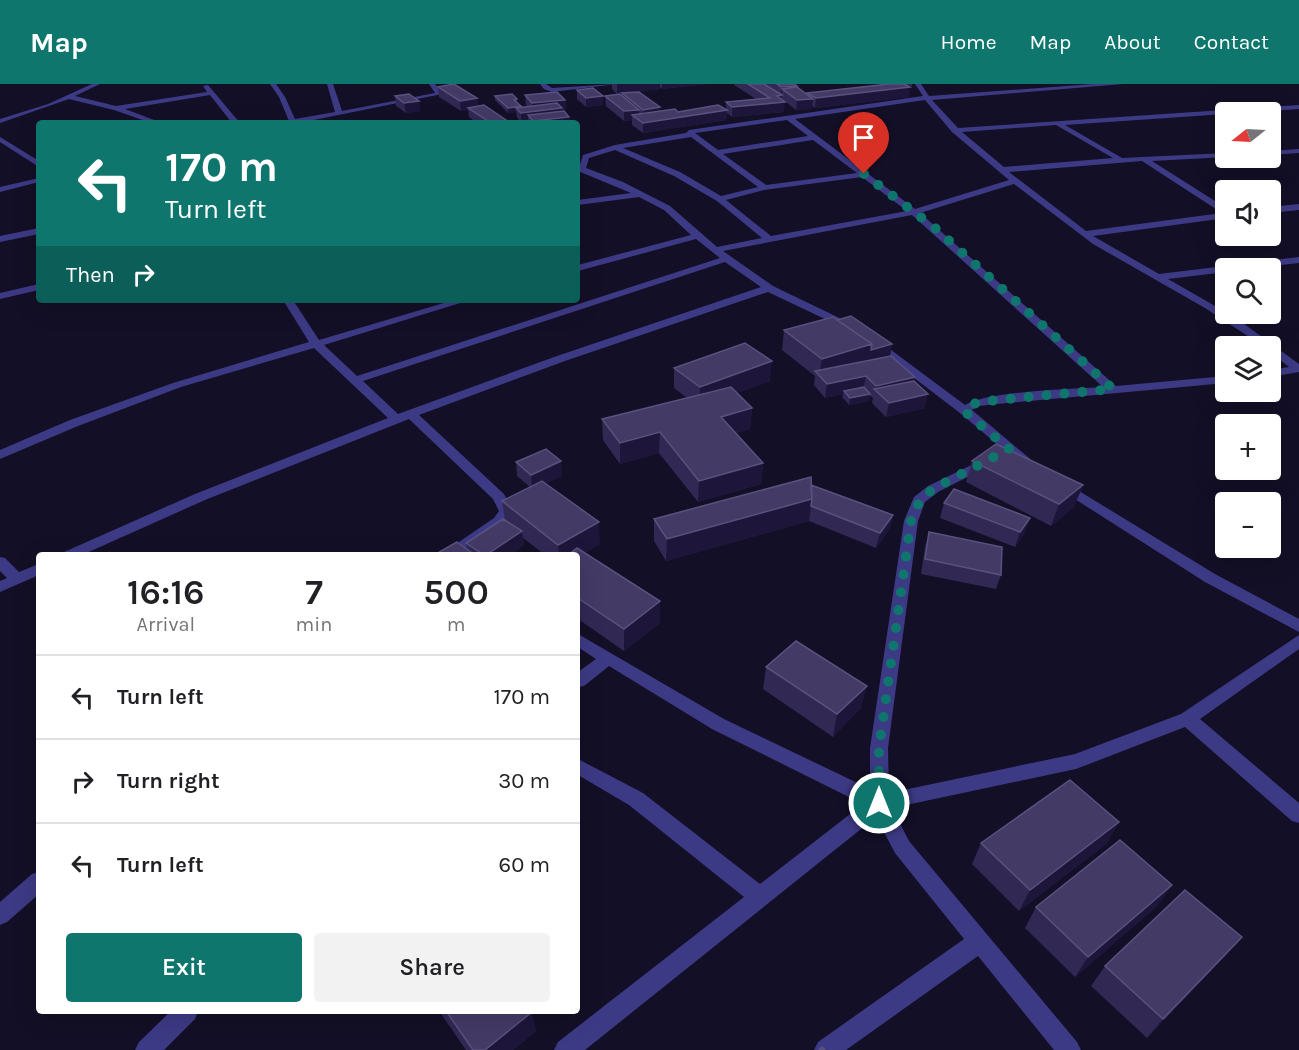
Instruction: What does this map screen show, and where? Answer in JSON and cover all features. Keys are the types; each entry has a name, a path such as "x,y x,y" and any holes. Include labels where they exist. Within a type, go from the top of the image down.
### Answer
{"street":[{"path":"0,121 69,97 97,84"},
{"path":"204,84 234,120"},
{"path":"273,84 282,97 289,120"},
{"path":"330,84 339,112"},
{"path":"300,120 439,94 432,84"},
{"path":"543,84 552,90 614,84"},
{"path":"918,84 925,98 955,130 1014,181 1085,234 1252,333 1298,369"},
{"path":"690,135 689,132 694,131 925,98 1120,84"},
{"path":"116,108 212,93"},
{"path":"69,97 116,108 150,120"},
{"path":"955,130 1299,106"},
{"path":"788,117 914,212 1113,389"},
{"path":"1059,124 1121,160"},
{"path":"764,188 690,135 615,147 586,157 580,168 667,208 714,250 769,288 819,310 865,336 964,411 1009,449 1210,578 1299,626"},
{"path":"715,153 815,137"},
{"path":"0,139 36,163"},
{"path":"615,147 677,174 720,199 770,240"},
{"path":"1281,152 1299,151"},
{"path":"1002,170 1121,160 1215,156"},
{"path":"1144,159 1215,207"},
{"path":"720,199 764,188 864,174"},
{"path":"0,190 36,181"},
{"path":"714,250 914,212 1014,181"},
{"path":"580,203 640,194"},
{"path":"1281,209 1299,207"},
{"path":"1085,234 1215,216"},
{"path":"0,239 36,232"},
{"path":"580,267 698,237"},
{"path":"355,380 726,259"},
{"path":"1158,277 1299,260"},
{"path":"0,296 36,288"},
{"path":"76,552 217,490 396,419 615,339 769,288"},
{"path":"290,303 316,344 396,419"},
{"path":"0,455 74,423 177,385 316,344 441,303"},
{"path":"1281,372 1298,369"},
{"path":"964,411 976,403 997,400 1215,380"},
{"path":"411,414 499,497 506,511 499,521 452,552"},
{"path":"1009,449 933,489 920,500 911,521 879,748 879,803 902,847 1069,1050"},
{"path":"0,562 17,579"},
{"path":"0,587 36,570"},
{"path":"580,641 718,724 879,803"},
{"path":"566,1050 879,803 1076,761 1187,719 1299,642"},
{"path":"580,679 607,659"},
{"path":"1187,719 1299,815"},
{"path":"580,767 636,799 760,897"},
{"path":"0,915 36,884"},
{"path":"826,1050 980,941"},
{"path":"147,1050 184,1014"}],"building":[{"path":"454,84 477,98 460,101 438,87"},
{"path":"748,84 764,84 782,95 777,96 785,102 732,107 726,102 770,98"},
{"path":"777,84 794,84 797,86 781,87"},
{"path":"904,84 910,87 816,98 807,93"},
{"path":"797,87 813,99 797,100 782,89"},
{"path":"593,88 603,96 586,98 577,90"},
{"path":"557,92 565,100 532,103 525,95"},
{"path":"639,92 660,107 643,110 622,93"},
{"path":"409,94 419,101 404,103 395,96"},
{"path":"512,94 517,99 514,100 521,106 508,108 495,96"},
{"path":"620,94 639,110 624,111 605,96"},
{"path":"557,103 562,108 521,113 516,108"},
{"path":"484,105 506,120 486,120 468,108"},
{"path":"718,105 727,110 643,123 632,115 675,109 678,112"},
{"path":"564,111 569,117 532,120 528,115"},
{"path":"851,316 892,344 871,350 872,344 837,320"},
{"path":"833,317 872,344 822,359 784,330"},
{"path":"745,343 772,361 700,387 674,368"},
{"path":"891,356 915,377 876,386 866,376 827,384 815,371"},
{"path":"914,381 928,394 889,403 874,389"},
{"path":"731,387 752,408 721,417 763,463 699,481 660,432 620,443 602,419"},
{"path":"864,387 870,394 850,398 844,391"},
{"path":"996,444 1083,485 1059,504 972,461"},
{"path":"546,449 561,461 531,475 516,462"},
{"path":"811,477 812,499 667,539 654,519"},
{"path":"542,481 599,522 558,545 502,501"},
{"path":"811,485 893,515 880,533 811,506"},
{"path":"954,489 1030,518 1020,532 944,503"},
{"path":"503,519 522,531 490,552 480,552 466,543"},
{"path":"929,532 1002,547 1001,575 925,559"},
{"path":"457,542 471,552 439,552"},
{"path":"577,548 660,601 624,629 580,599 580,552 572,552"},
{"path":"796,641 867,686 837,714 766,667"},
{"path":"1070,780 1119,822 1030,890 981,843"},
{"path":"1120,840 1172,885 1088,957 1036,907"},
{"path":"1185,890 1242,937 1163,1019 1105,966"},
{"path":"448,1014 530,1014 485,1050 473,1050"}],"route":[{"path":"864,174 935,228 1113,389 976,403 964,411 1009,449 933,489 920,500 911,521 879,748 879,803"}]}
